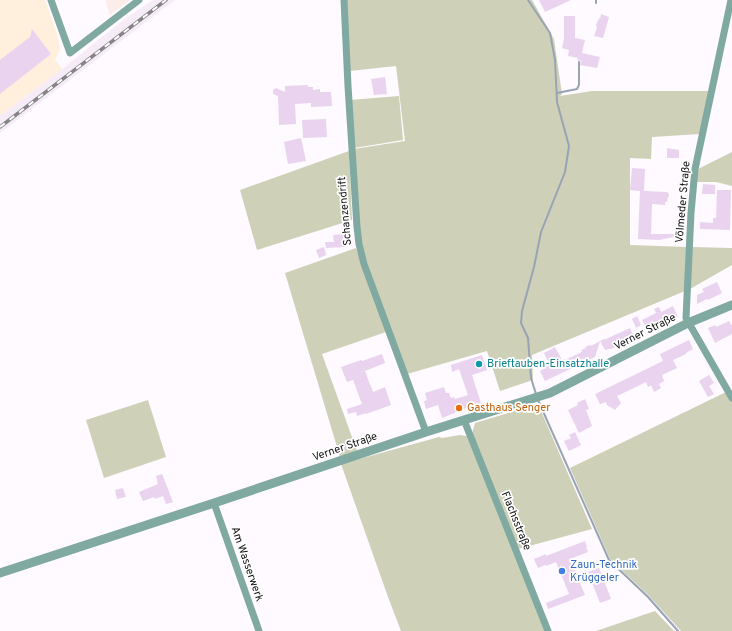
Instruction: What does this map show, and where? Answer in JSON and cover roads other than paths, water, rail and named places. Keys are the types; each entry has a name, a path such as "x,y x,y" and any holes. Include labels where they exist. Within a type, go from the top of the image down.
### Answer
{"street":[{"path":"51,0 70,53 139,0"},
{"name":"Schanzendrift","path":"344,0 348,93 358,244 426,432"},
{"name":"Völmeder Straße","path":"731,0 695,169 691,213 686,318 732,398"},
{"name":"Verner Straße","path":"0,572 214,503 426,432 550,393 688,323 732,305"},
{"name":"Flachsstraße","path":"464,420 548,631"},
{"name":"Am Wasserwerk","path":"214,503 259,631"}],"waterway":[{"path":"528,0 550,33 555,60 557,102 569,146 565,172 541,232 534,267 522,311 521,323 528,338 531,378 536,394"},
{"path":"557,93 577,89 579,85 579,62"},
{"path":"538,400 609,560 648,597 678,631"}],"railway":[{"path":"0,127 166,0"}],"place":[{"name":"Brieftauben-Einsatzhalle","path":"479,364"},
{"name":"Gasthaus Senger","path":"459,408"},
{"name":"Zaun-Technik Krüggeler","path":"562,571"}]}
